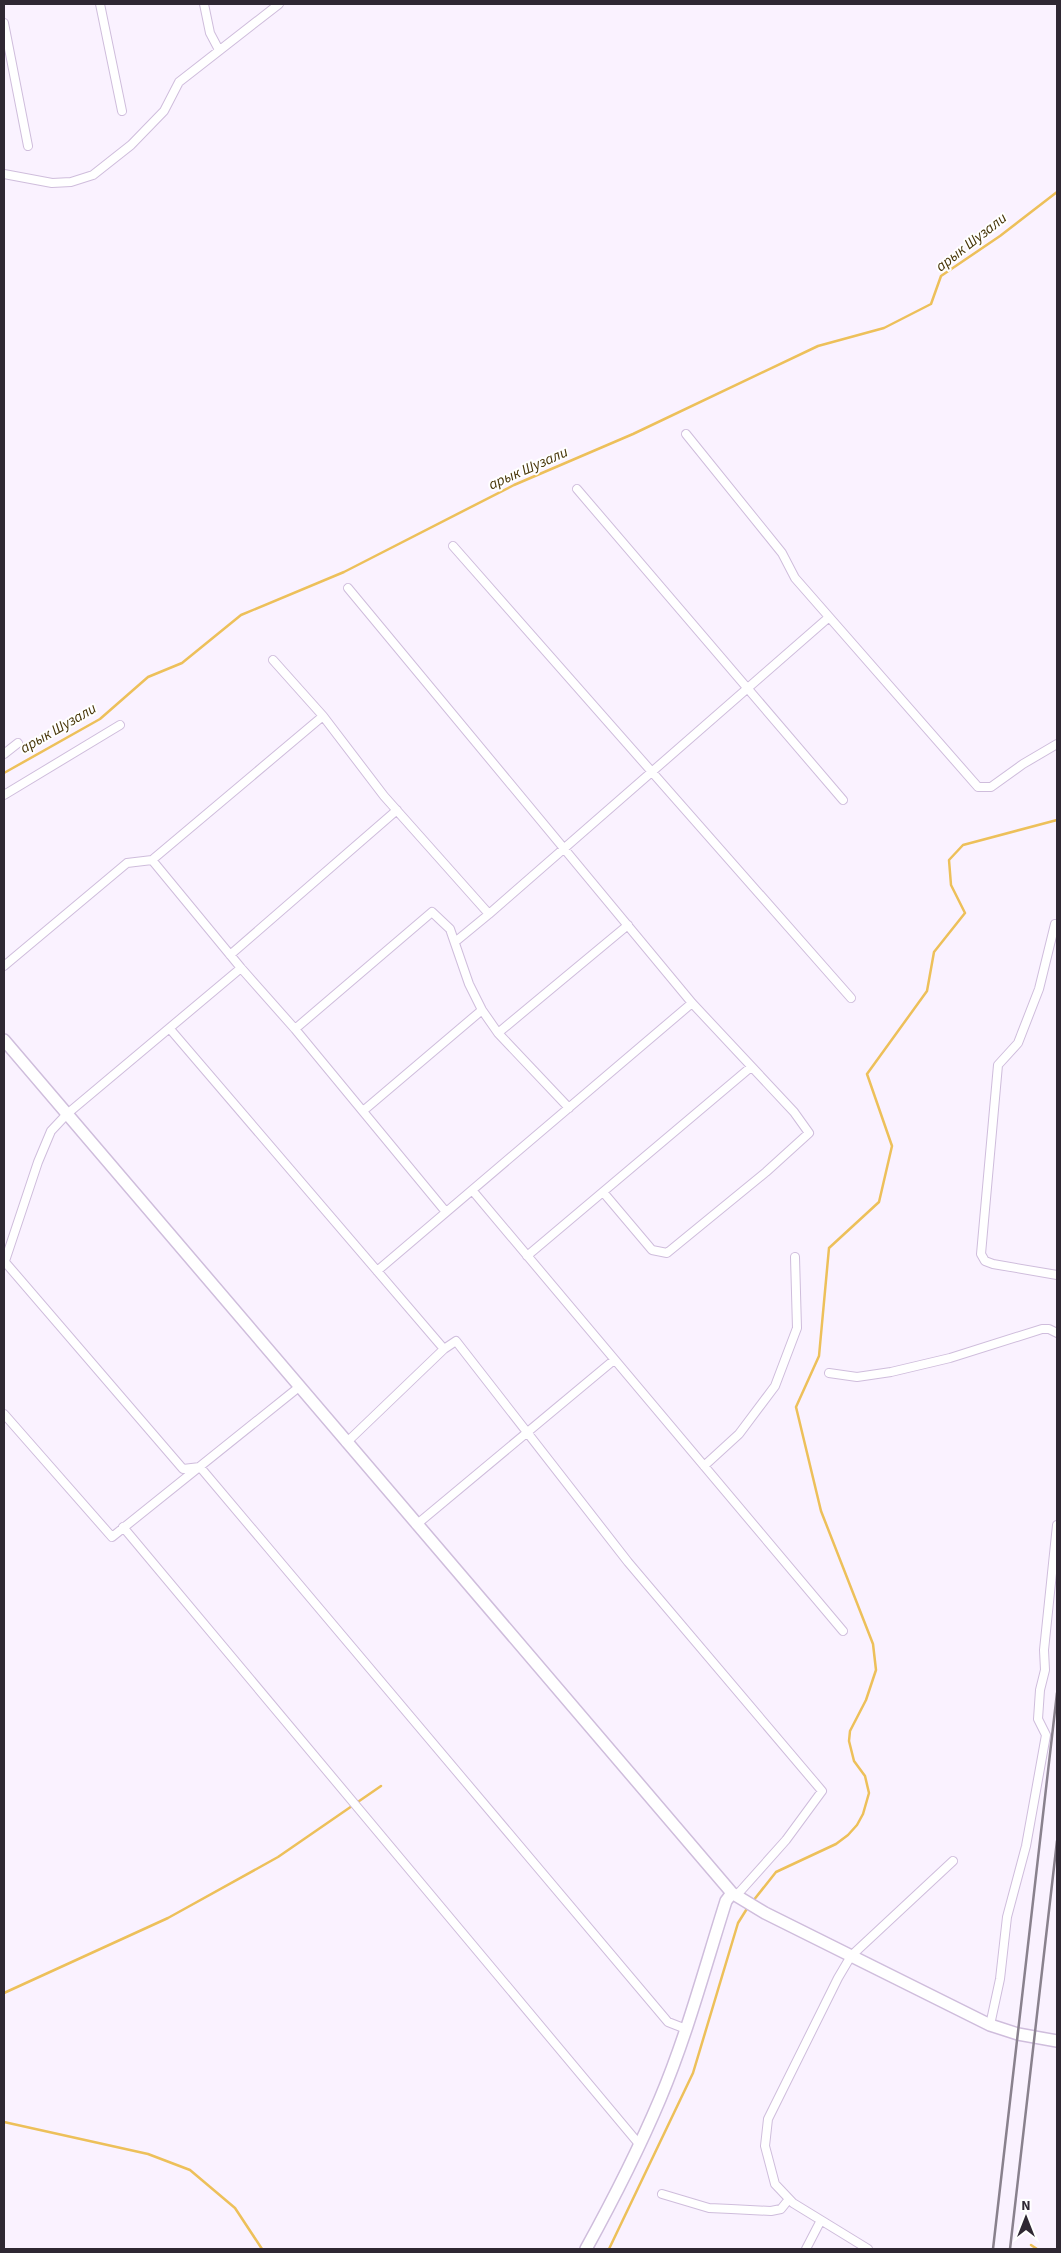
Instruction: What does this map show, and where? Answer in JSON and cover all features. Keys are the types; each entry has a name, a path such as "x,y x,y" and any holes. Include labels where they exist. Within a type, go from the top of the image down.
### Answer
{"main road":[{"path":"4,1040 416,1525 734,1894 765,1913 990,2025 1018,2034 1057,2041"},
{"path":"586,2249 619,2190 660,2098 686,2028 726,1901 734,1894"}],"street":[{"path":"100,4 122,111"},
{"path":"204,4 210,33 219,50"},
{"path":"4,174 52,183 71,182 93,175 131,145 164,111 179,82 279,4"},
{"path":"4,23 28,146"},
{"path":"686,434 782,553 795,578 828,618 978,787 991,787 1023,764 1057,744"},
{"path":"577,489 843,800"},
{"path":"453,546 851,998"},
{"path":"348,588 692,1003 794,1112 809,1133 766,1172 667,1253 652,1250 603,1192"},
{"path":"455,942 652,773 828,618"},
{"path":"273,660 324,716 397,810 489,914"},
{"path":"4,966 127,862 152,860 324,716"},
{"path":"4,795 120,725"},
{"path":"4,754 18,743"},
{"path":"230,955 397,810"},
{"path":"152,860 446,1212"},
{"path":"295,1029 432,912 450,929 469,984 482,1010 498,1034 569,1108"},
{"path":"1055,924 1039,989 1018,1043 998,1065 981,1254 985,1260 993,1264 1057,1275"},
{"path":"498,1034 628,926"},
{"path":"200,1467 184,1468 5,1259 41,1154 51,1131 67,1114 241,968"},
{"path":"377,1271 692,1003"},
{"path":"363,1111 482,1010"},
{"path":"170,1028 444,1349"},
{"path":"527,1256 751,1067"},
{"path":"472,1190 843,1631"},
{"path":"704,1466 739,1434 775,1386 797,1328 795,1257"},
{"path":"829,1373 857,1377 891,1372 950,1358 1042,1329 1049,1329 1057,1333"},
{"path":"346,1443 444,1349 456,1341 628,1562 822,1791 786,1840 734,1894"},
{"path":"416,1525 527,1430 614,1360"},
{"path":"4,1414 112,1537 299,1387"},
{"path":"200,1467 668,2022 686,2028"},
{"path":"990,2025 1000,1979 1007,1917 1026,1846 1046,1735 1038,1719 1040,1690 1045,1670 1044,1650 1057,1525"},
{"path":"123,1527 639,2144"},
{"path":"868,2249 820,2222 789,2199 775,2184 765,2146 768,2119 838,1978 851,1956 953,1862"},
{"path":"662,2194 709,2208 731,2210 781,2209 789,2199"},
{"path":"806,2249 820,2222"}],"waterway":[{"name":"арык Шузали","path":"4,773 100,719 148,677 182,663 241,615 344,572 514,485 633,434 818,346 884,328 931,304 941,276 1000,236 1057,192"},
{"path":"753,1901 776,1872 836,1844 848,1835 857,1825 863,1814 869,1793 865,1776 854,1761 849,1741 850,1731 866,1700 876,1670 873,1644 821,1511 796,1407 819,1356 829,1248 879,1202 892,1146 867,1074 927,991 934,952 965,913 951,885 949,860 963,845 1057,820"},
{"path":"4,1993 168,1918 278,1857 381,1786"},
{"path":"609,2249 693,2073 738,1923 748,1907"},
{"path":"4,2122 148,2154 190,2170 235,2208 262,2249"},
{"path":"1031,2245 1037,2249"}],"railway":[{"path":"993,2249 1057,1693"},
{"path":"1010,2249 1057,1841"}]}
